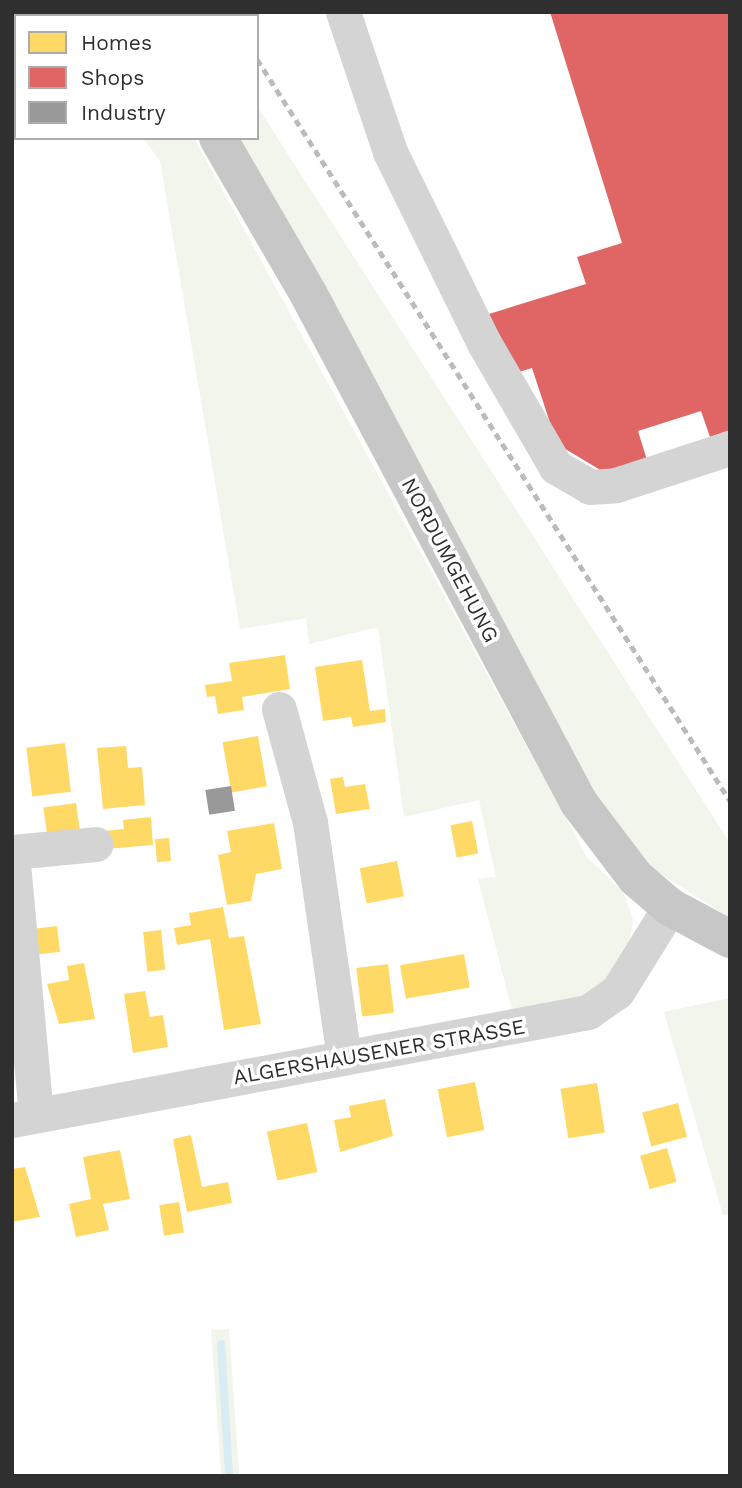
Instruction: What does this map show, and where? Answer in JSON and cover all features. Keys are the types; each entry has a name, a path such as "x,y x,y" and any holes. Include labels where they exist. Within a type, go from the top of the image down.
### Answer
{"main road":[{"name":"NORDUMGEHUNG","path":"219,140 309,295 579,803 636,878 670,907 730,939"}],"street":[{"path":"343,12 390,152 484,343 556,467 590,487 616,485 730,449"},
{"path":"279,709 313,835 344,1058"},
{"name":"ALGERSHAUSENER STRASSE","path":"96,844 12,852 24,1118 588,1012 617,992 670,907"}],"shaded area":[{"path":"259,109 730,843 730,918 653,869 605,816 235,140 259,140"},
{"path":"144,140 195,140 587,857 623,892 633,919 629,947 603,983 577,1000 512,1010 478,879 496,877 479,800 404,817 378,627 309,644 306,618 240,629 160,161"},
{"path":"730,998 730,1214 723,1215 664,1012"},
{"path":"229,1329 239,1476 221,1476 211,1330"}],"building: Homes":[{"path":"285,655 290,689 242,697 244,710 218,714 215,696 207,697 205,685 232,681 229,663"},
{"path":"362,660 370,711 385,709 386,722 353,727 351,717 323,721 315,667"},
{"path":"258,736 267,786 231,792 223,742"},
{"path":"65,743 71,792 32,796 26,748"},
{"path":"126,746 128,768 142,767 145,805 103,809 97,748"},
{"path":"343,777 345,787 365,784 370,809 336,814 330,779"},
{"path":"76,803 80,833 47,837 43,808"},
{"path":"151,817 153,845 106,849 104,831 124,829 123,820"},
{"path":"472,821 478,853 457,858 450,825"},
{"path":"274,823 282,869 256,874 251,901 227,905 218,855 231,852 227,831"},
{"path":"169,838 171,861 157,862 155,839"},
{"path":"397,861 404,896 367,904 360,868"},
{"path":"223,907 229,938 244,936 261,1024 224,1030 210,939 177,945 174,928 191,925 189,913"},
{"path":"57,926 60,952 37,955 34,929"},
{"path":"161,930 165,970 147,972 143,932"},
{"path":"464,954 470,987 406,999 400,965"},
{"path":"84,963 95,1019 59,1024 47,984 69,980 67,966"},
{"path":"388,964 394,1013 362,1017 356,968"},
{"path":"145,991 150,1017 163,1015 168,1047 133,1053 124,994"},
{"path":"475,1082 484,1130 447,1137 438,1089"},
{"path":"597,1083 605,1132 568,1138 560,1089"},
{"path":"385,1099 393,1136 340,1152 334,1120 351,1117 349,1106"},
{"path":"678,1103 687,1137 651,1146 642,1113"},
{"path":"307,1123 317,1172 277,1180 267,1132"},
{"path":"191,1135 202,1187 228,1182 232,1203 187,1212 173,1139"},
{"path":"667,1148 677,1182 650,1189 640,1156"},
{"path":"120,1150 130,1199 103,1204 109,1230 76,1237 69,1204 91,1199 83,1157"},
{"path":"25,1167 40,1217 12,1222 12,1169"},
{"path":"179,1202 184,1233 164,1236 159,1205"}],"building: Shops":[{"path":"550,12 730,12 730,430 710,437 701,411 638,431 647,460 607,474 557,444 532,368 509,375 489,314 586,284 577,257 622,243"}],"building: Industry":[{"path":"231,786 235,811 209,815 205,790"}],"waterway":[{"path":"221,1344 229,1476"}],"railway":[{"path":"259,62 730,801"}]}
